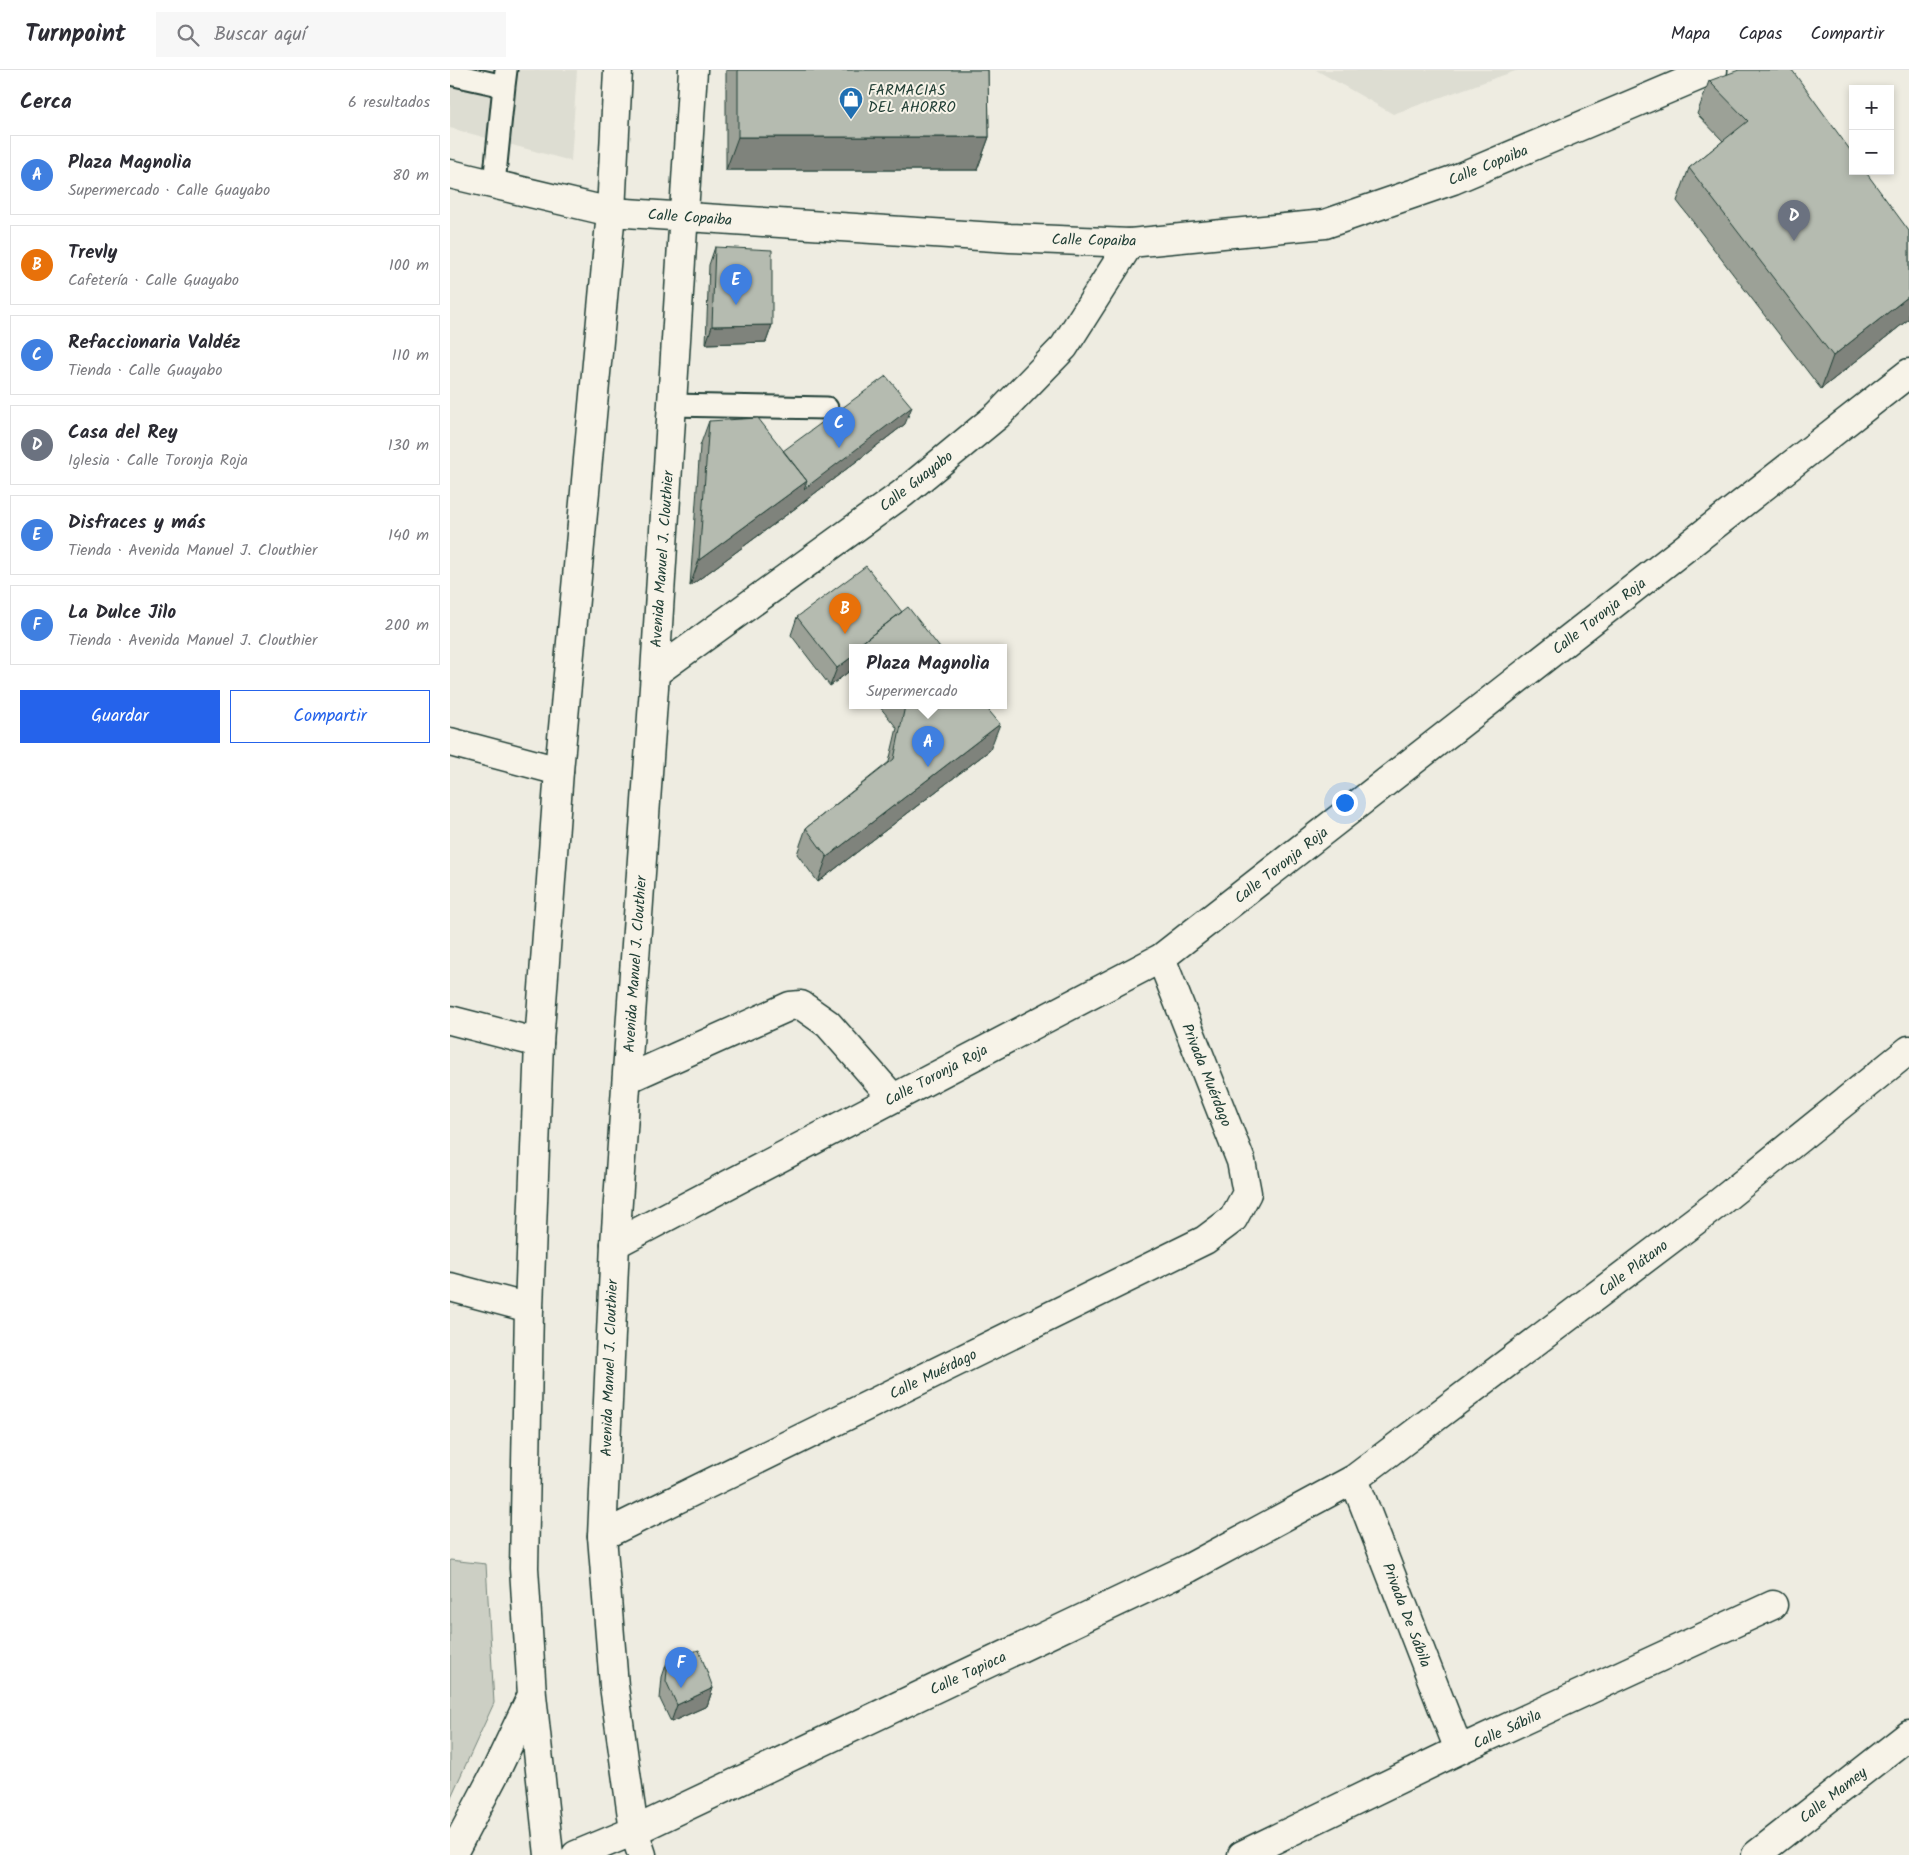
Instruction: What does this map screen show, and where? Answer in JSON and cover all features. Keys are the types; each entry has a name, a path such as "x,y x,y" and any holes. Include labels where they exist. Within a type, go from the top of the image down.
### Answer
{"street":[{"path":"550,1855 532,1695 524,1568 528,1308 539,1043 559,771 611,212 618,70"},
{"name":"Avenida Manuel J. Clouthier","path":"638,1843 614,1686 602,1536 615,1244 655,673 693,70"},
{"name":"Calle Copaiba","path":"450,174 611,212 1010,238 1130,243 1325,224 1453,180 1713,70"},
{"name":"Calle Guayabo","path":"655,673 902,494 998,415 1064,347 1130,243"},
{"name":"Calle Toronja Roja","path":"615,1244 1161,958 1909,373"},
{"path":"450,742 559,771"},
{"name":"Privada Muérdago","path":"1161,958 1241,1161 1247,1193"},
{"path":"626,1079 790,1006 801,1005 828,1024 893,1098"},
{"path":"450,1020 539,1043"},
{"name":"Calle Plátano","path":"1354,1479 1720,1202 1909,1050"},
{"name":"Calle Muérdago","path":"602,1536 1205,1240 1233,1219 1247,1193"},
{"path":"450,1287 528,1308"},
{"name":"Privada De Sábila","path":"1354,1479 1459,1750"},
{"name":"Calle Tapioca","path":"576,1855 638,1843 1189,1568 1354,1479"},
{"name":"Calle Sábila","path":"1242,1855 1459,1750 1773,1605"},
{"path":"452,1855 495,1773 532,1695"},
{"name":"Calle Mamey","path":"1756,1855 1909,1735"}],"lane":[{"path":"450,74 505,78 494,184"},
{"path":"672,405 827,408"}],"shaded area":[{"path":"450,70 577,70 571,161 450,128"},
{"path":"1316,70 1518,70 1393,114"},
{"path":"450,1560 486,1564 494,1703 450,1799"}],"building":[{"name":"FARMACIAS DEL AHORRO","path":"738,70 988,70 989,137 738,137"},
{"path":"1739,70 1792,70 1849,148 1849,175 1868,175 1909,231 1909,296 1833,356 1689,168 1748,121 1709,81"},
{"path":"715,247 772,250 772,325 712,326"},
{"path":"886,376 912,407 804,489 807,481 783,451"},
{"path":"758,418 807,481 699,560 709,421"},
{"path":"866,566 902,612 860,644 849,644 849,659 837,668 797,617"},
{"path":"908,607 937,644 860,644"},
{"path":"904,709 988,709 1000,724 827,857 806,828 894,759"},
{"path":"699,1650 713,1688 677,1705 666,1681 668,1659"}],"place":[{"name":"FARMACIAS DEL AHORRO","path":"851,120"},
{"name":"Casa del Rey","path":"1794,241"},
{"name":"Disfraces y más","path":"736,305"},
{"name":"Refaccionaria Valdéz","path":"839,448"},
{"name":"Trevly","path":"845,634"},
{"name":"Plaza Magnolia","path":"928,767"},
{"name":"La Dulce Jilo","path":"681,1688"}]}
